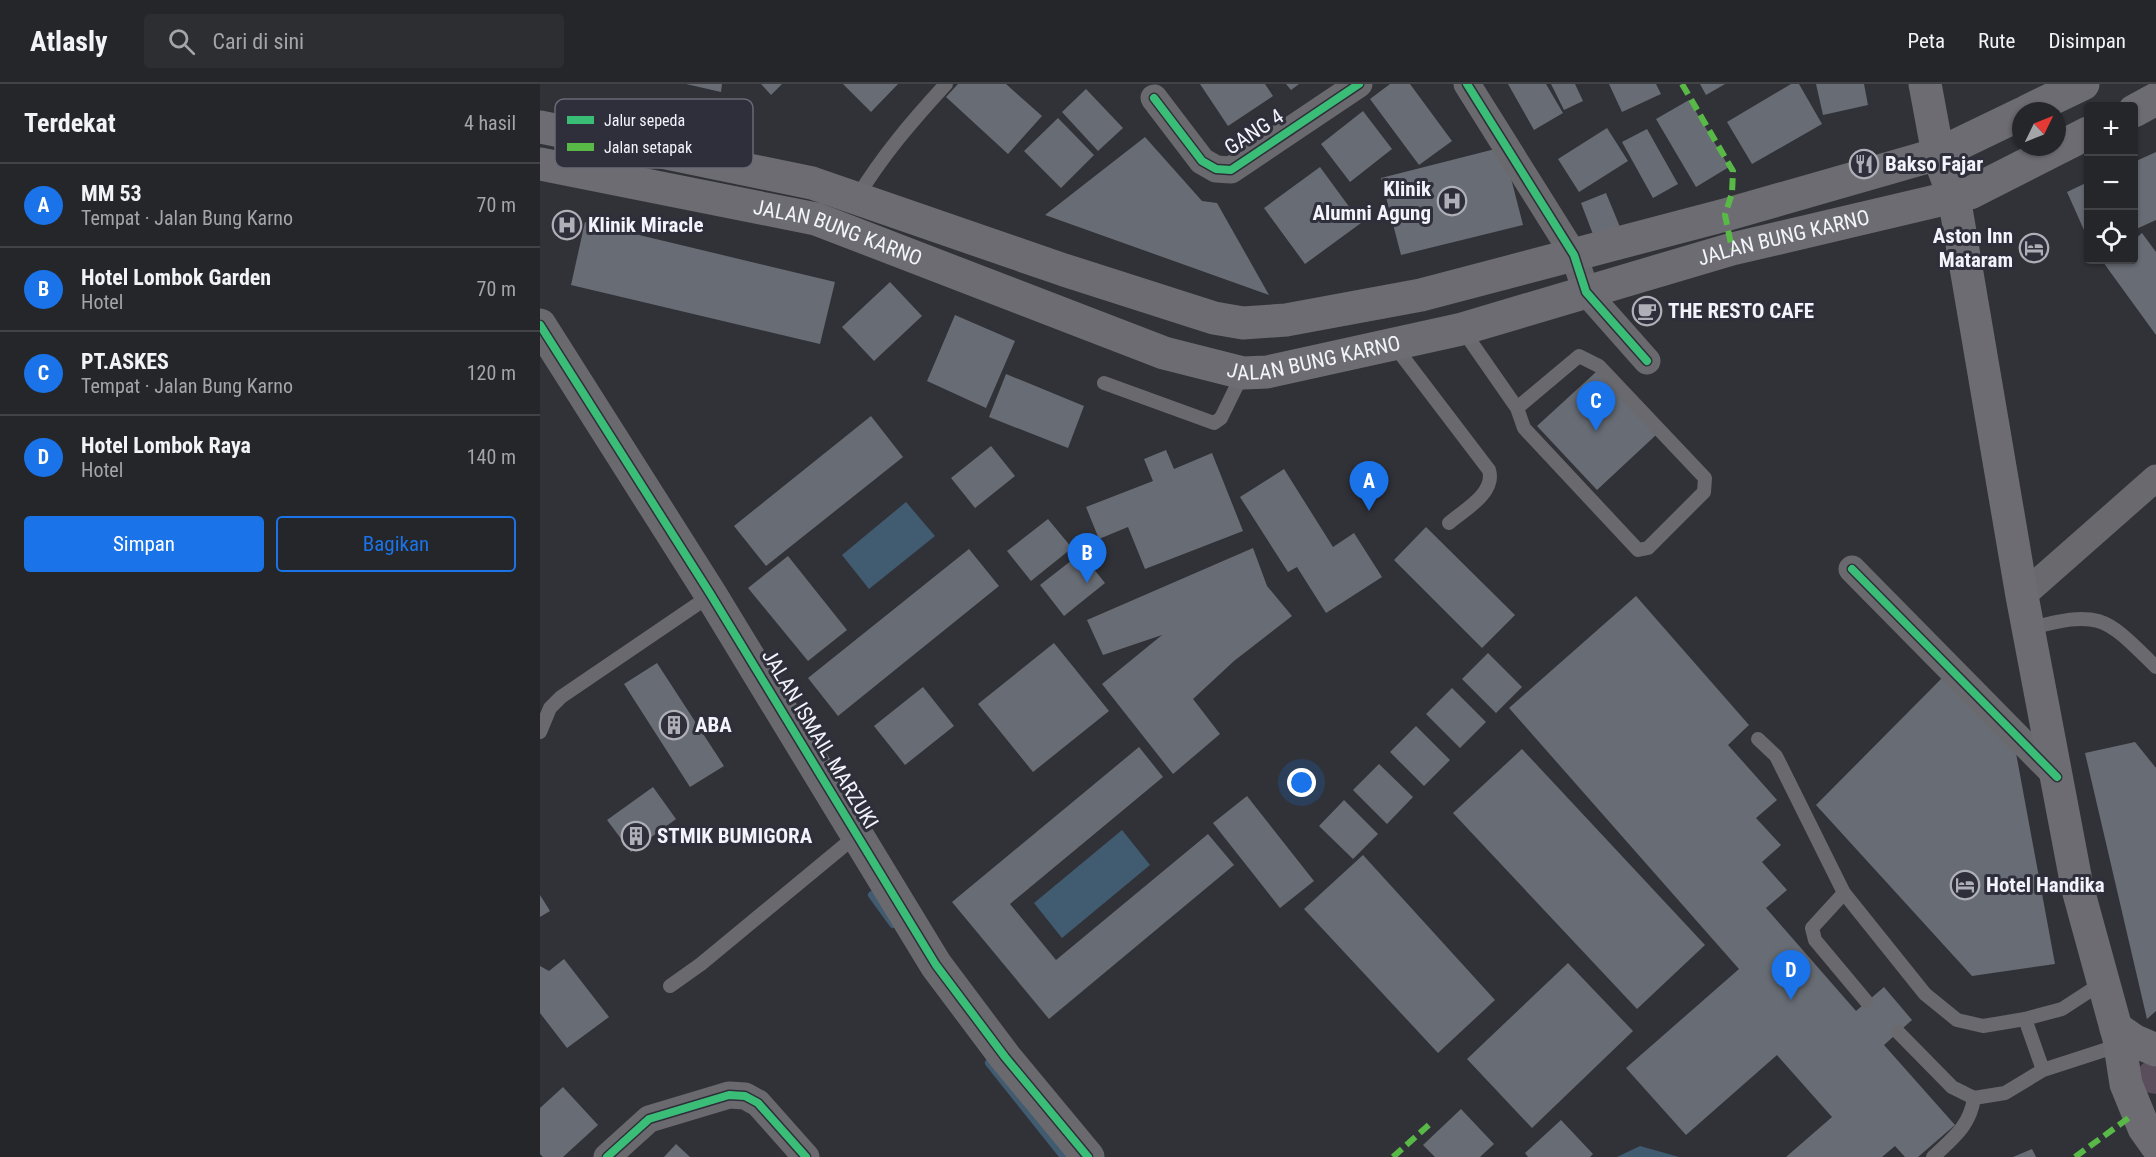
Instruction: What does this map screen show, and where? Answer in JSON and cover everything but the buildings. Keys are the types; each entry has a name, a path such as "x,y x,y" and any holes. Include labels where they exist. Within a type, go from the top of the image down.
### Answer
{"main road":[{"path":"1924,84 1938,154 1953,197 2022,596 2077,886 2118,1036 2126,1084 2146,1137"},
{"path":"2046,102 2083,84"},
{"path":"2138,108 2156,99"},
{"path":"729,202 736,168 812,183 1064,270 1214,318 1243,323 1286,320 1421,295 1725,215 1938,154 2012,118"},
{"path":"540,127 555,130"},
{"name":"JALAN BUNG KARNO","path":"560,168 816,219 1164,353 1243,374 1267,372 1462,329 1732,249 1970,193 2084,135"},
{"name":"JALAN BUNG KARNO","path":"540,164 555,167"},
{"path":"1052,308 1064,270"},
{"path":"1334,312 1344,355"},
{"path":"2118,1036 2156,1050"}],"street":[{"name":"GANG 4","path":"1154,98 1202,161 1216,169 1231,170 1359,84"},
{"path":"1467,84 1574,255 1586,292 1647,361"},
{"name":"JALAN ISMAIL MARZUKI","path":"540,325 711,595 936,966 1005,1057 1088,1157"},
{"path":"2022,596 2156,478"},
{"path":"1852,569 2057,777"},
{"path":"607,1157 650,1119 729,1095 745,1096 758,1103 806,1157"}],"lane":[{"path":"856,199 887,150 946,84"},
{"path":"1462,329 1517,408 1524,428 1638,550 1648,548 1704,492 1705,478 1599,366 1584,358 1578,356 1517,408"},
{"path":"1393,344 1489,470 1491,478 1488,489 1449,523"},
{"path":"1104,384 1214,423 1221,418 1243,374"},
{"path":"540,732 550,708 561,697 711,595"},
{"path":"2028,629 2059,620 2093,617 2117,629 2156,667"},
{"path":"1758,739 1776,756 1844,893 1925,994 1957,1020 1983,1026 2025,1019 2062,1009 2102,983"},
{"path":"670,986 701,964 857,835"},
{"path":"1844,893 1812,928 1815,940 1866,1001"},
{"path":"2025,1019 2043,1070"},
{"path":"1898,1032 1953,1087 1974,1098 2005,1093 2043,1070 2118,1036"},
{"path":"1933,1157 1964,1128 1971,1115 1974,1098"}],"shaded area":[{"path":"2156,1060 2156,1094 2145,1092 2136,1073 2144,1063"}],"water":[{"path":"906,502 935,536 869,589 842,555"},
{"path":"1122,830 1150,865 1062,938 1034,903"},
{"path":"1640,1146 1679,1157 1617,1157"}],"waterway":[{"path":"872,895 893,924"},
{"path":"989,1063 1064,1157"}],"marked path":[{"path":"1682,84 1733,171 1732,193 1725,215 1732,249"},
{"path":"2075,1157 2130,1117"},
{"path":"1393,1157 1431,1123"}],"cycle path":[{"path":"1154,98 1202,161 1216,169 1231,170 1359,84"},
{"path":"1467,84 1574,255 1586,292 1647,361"},
{"path":"540,325 711,595 936,965 1005,1057 1088,1157"},
{"path":"1852,569 2057,777"},
{"path":"607,1157 649,1119 729,1095 745,1096 758,1103 806,1157"}],"place":[{"name":"Bakso Fajar","path":"1864,164"},
{"name":"Klinik Alumni Agung","path":"1452,201"},
{"name":"Klinik Miracle","path":"567,225"},
{"name":"Aston Inn Mataram","path":"2034,248"},
{"name":"THE RESTO CAFE","path":"1647,311"},
{"name":"PT.ASKES","path":"1596,431"},
{"name":"MM 53","path":"1369,511"},
{"name":"Hotel Lombok Garden","path":"1087,583"},
{"name":"ABA","path":"674,725"},
{"name":"STMIK BUMIGORA","path":"636,836"},
{"name":"Hotel Handika","path":"1965,885"},
{"name":"Hotel Lombok Raya","path":"1791,1000"}]}
